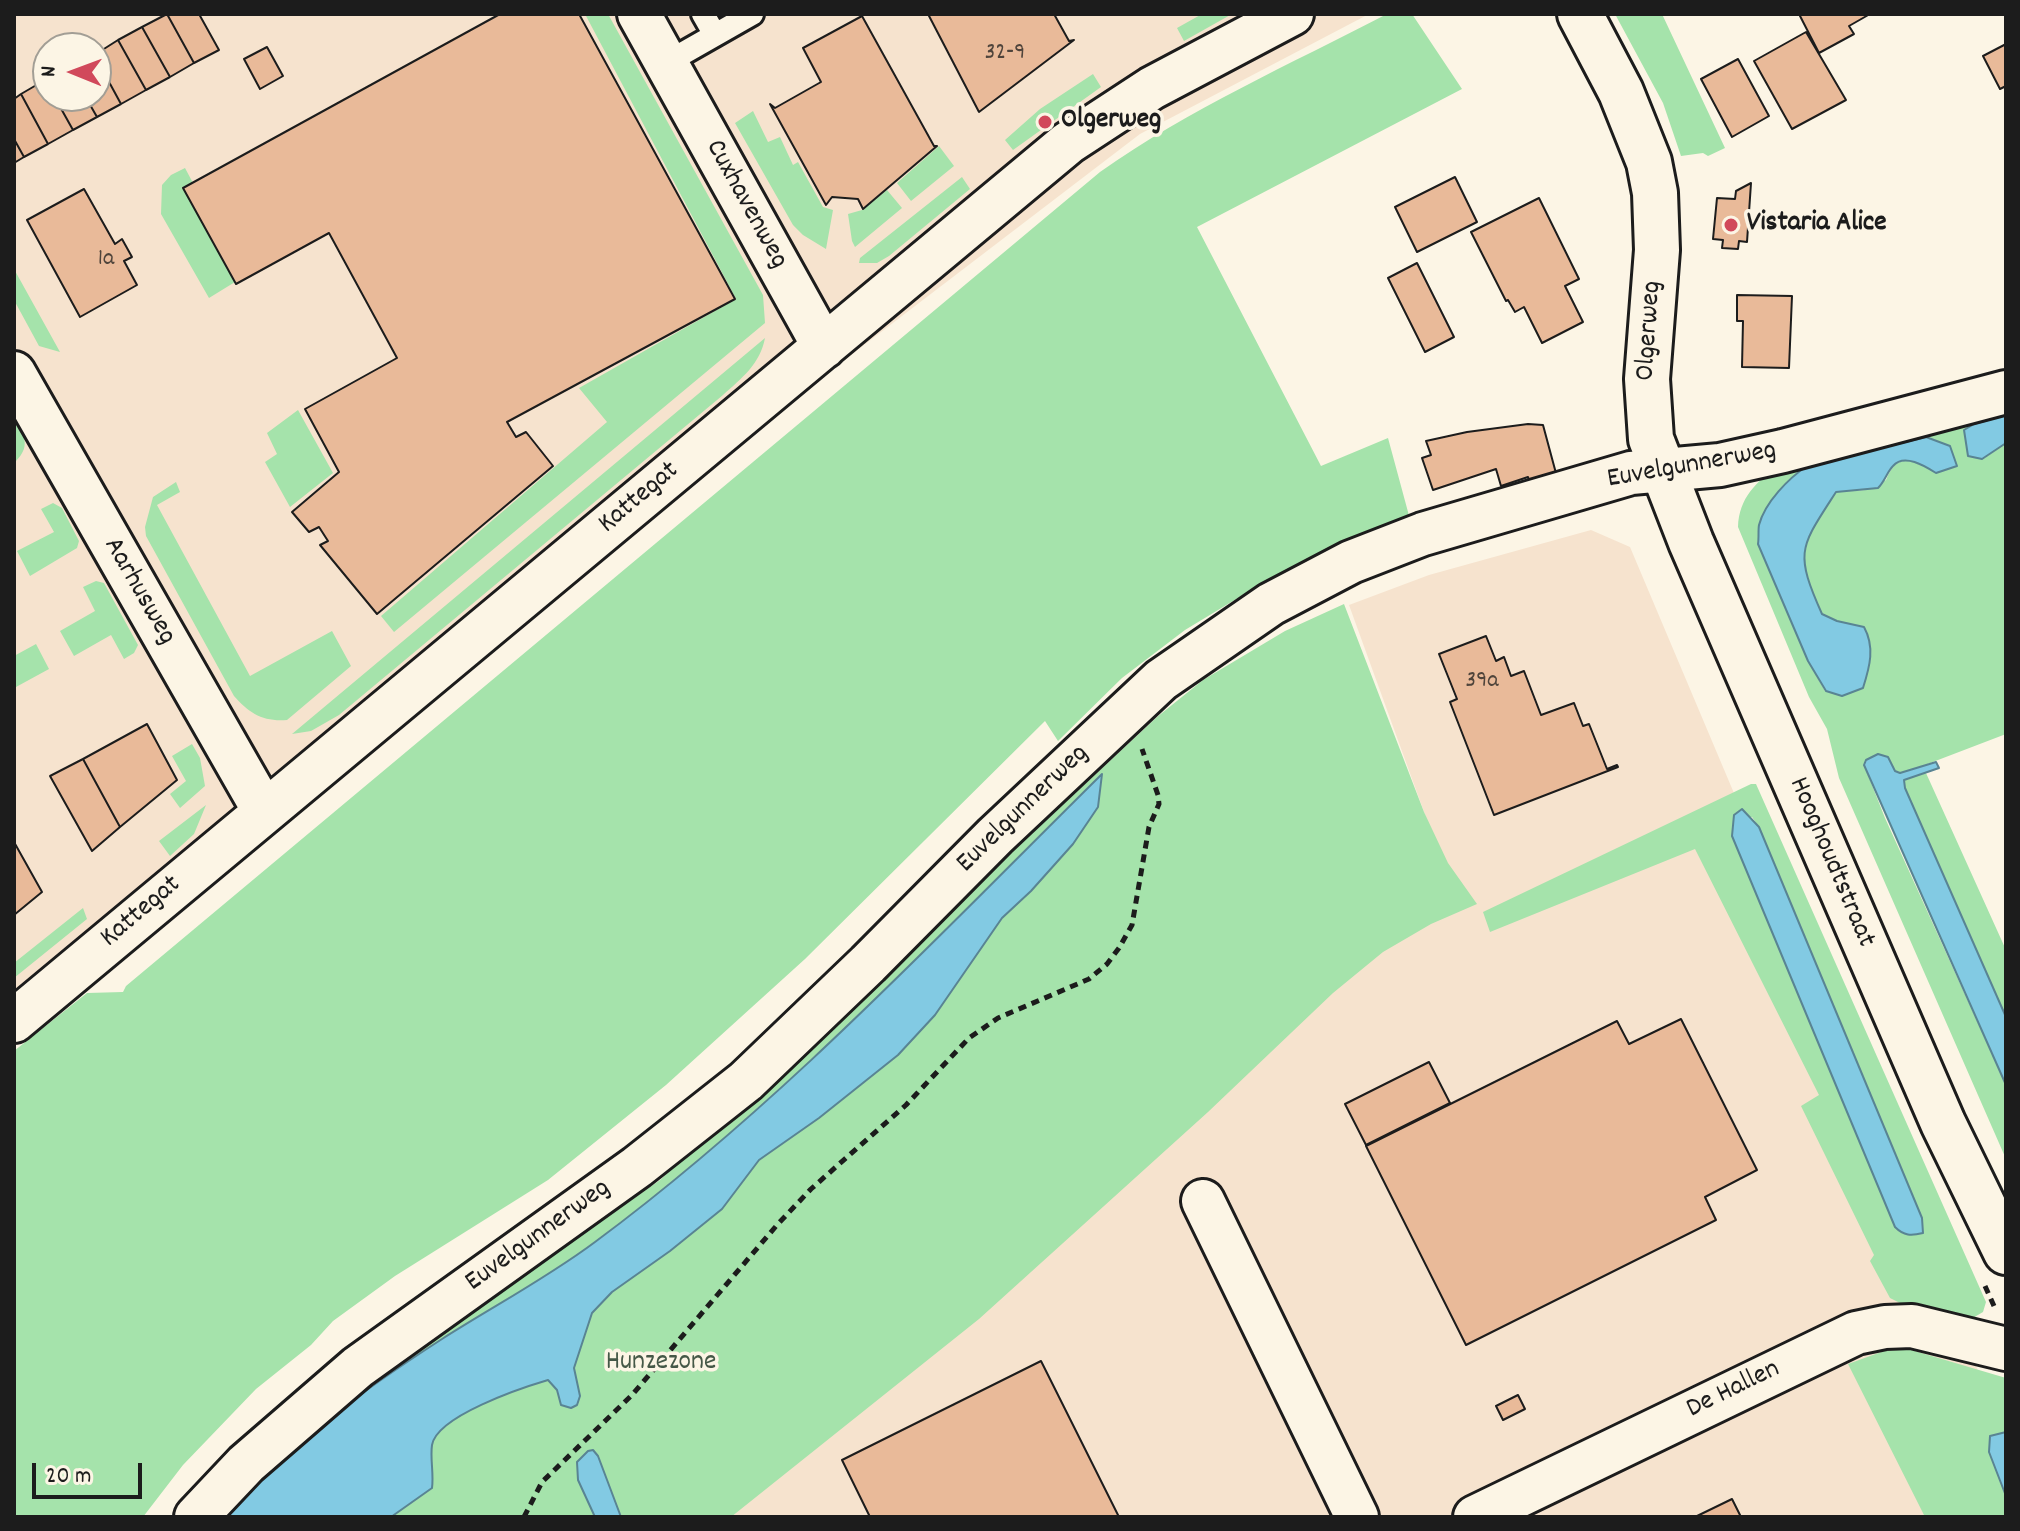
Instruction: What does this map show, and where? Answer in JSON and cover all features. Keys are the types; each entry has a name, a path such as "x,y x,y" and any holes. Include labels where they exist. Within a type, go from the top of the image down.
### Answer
{"street":[{"name":"Cuxhavenweg","path":"639,14 824,347"},
{"name":"Kattegat","path":"14,1021 1068,143 1152,88 1292,14"},
{"name":"Olgerweg","path":"1580,14 1627,106 1649,162 1655,193 1657,250 1647,404 1651,439 1662,470"},
{"name":"Aarhusweg","path":"14,373 264,811"},
{"name":"Euvelgunnerweg","path":"196,1517 246,1464 358,1367 637,1167 746,1081 995,836 1161,680 1239,625 1351,562 1423,534 1631,473 1705,468 1783,451 2006,392"},
{"name":"Hooghoudtstraat","path":"1662,470 1931,1095 2004,1240"},
{"path":"1203,1201 1357,1517"},
{"name":"De Hallen","path":"1475,1517 1856,1333 1912,1326 2006,1349"}],"lane":[{"path":"703,14 715,35"},
{"path":"666,63 752,14"}],"path":[{"path":"524,1517 542,1482 632,1395 811,1189 906,1105 969,1038 998,1018 1089,979 1119,948 1132,925 1149,827 1159,804 1143,752 1123,716"}],"shaded area":[{"path":"14,14 1369,14 1140,134 14,995"},
{"path":"1591,530 1630,547 2006,1437 2006,1517 715,1517 1329,984 1457,903 1349,605 1429,575"}],"green space":[{"path":"585,14 608,14 763,295 765,323 394,632 381,616 607,422 579,388 736,299"},
{"path":"1202,14 1232,14 1184,41 1177,28"},
{"path":"1387,14 1412,14 1462,89 1197,227 1321,466 1388,438 1411,523 1333,552 1261,584 1185,630 1122,678 1058,741 1045,721 805,959 666,1085 548,1180 395,1276 333,1321 311,1345 256,1389 183,1465 143,1517 14,1517 14,1051 87,993 123,992 126,986 1100,172 1205,108"},
{"path":"1615,14 1662,14 1725,148 1708,156 1703,153 1681,156 1663,103"},
{"path":"1093,74 1101,87 1013,150 1005,140 1040,109"},
{"path":"753,111 768,142 780,137 793,165 798,162 823,207 833,210 826,249 793,225 735,123"},
{"path":"939,146 954,166 911,201 897,183"},
{"path":"185,168 193,183 184,188 235,282 209,298 161,214 162,185 171,175"},
{"path":"962,177 970,189 889,256 877,263 859,263 860,258"},
{"path":"887,190 902,208 855,247 848,214 862,210"},
{"path":"14,269 60,352 39,346 14,300"},
{"path":"765,338 755,363 723,395 339,715 311,731 292,734"},
{"path":"2006,402 2006,415 1974,424 1983,459 2006,443 2006,734 1904,773 1895,771 1888,757 1878,754 1866,760 1864,765 2006,1085 2006,1159 1839,778 1827,729 1809,697 1738,527 1745,499 1779,465","holes":["1926,437 1950,446 1957,465 1936,473 1914,462 1901,462 1890,471 1886,480 1865,490 1836,492 1808,539 1805,550 1807,576 1822,614 1864,627 1825,691 1808,661 1758,544 1807,466"]},
{"path":"298,410 333,473 290,507 265,462 277,454 267,433"},
{"path":"14,417 25,444 16,461"},
{"path":"176,482 180,492 157,505 250,676 332,631 351,666 287,720 257,715 234,696 146,536 145,527 153,497"},
{"path":"53,503 62,508 79,541 77,548 30,576 17,551 54,532 41,509"},
{"path":"96,581 104,583 138,645 134,653 124,659 111,635 74,656 60,631 95,611 83,587"},
{"name":"Hunzezone","path":"1344,604 1424,812 1448,863 1477,904 1431,924 1383,952 1333,993 1208,1112 979,1319 731,1517 234,1517 315,1422 660,1180 1157,717 1203,680 1285,631"},
{"path":"36,644 49,669 16,687 14,656"},
{"path":"192,744 200,758 205,786 180,808 170,794 186,781 172,756"},
{"path":"1926,773 2006,950 2006,1017 1905,788 1903,780"},
{"path":"1756,784 1986,1302 1983,1312 1966,1322 1931,1308 1900,1303 1890,1298 1870,1261 1874,1255 1801,1106 1819,1095 1695,849 1490,932 1483,912","holes":["1752,817 1759,827 1922,1218 1923,1227 1895,1227 1732,836 1732,827"]},
{"path":"206,805 194,834 170,856 159,841"},
{"path":"83,908 87,919 14,978 14,963"},
{"path":"1908,1349 2006,1378 2006,1432 1990,1436 1989,1451 2006,1496 2006,1517 1925,1517 1848,1364 1884,1351"}],"water":[{"path":"2006,415 2006,443 1982,459 1968,456 1964,430"},
{"path":"1926,437 1950,446 1957,466 1936,473 1914,462 1898,462 1878,488 1836,492 1808,539 1805,550 1807,576 1822,614 1864,627 1870,649 1863,688 1842,696 1826,691 1808,661 1758,544 1762,516 1778,491 1807,466"},
{"path":"1878,754 1888,757 1895,771 1900,773 1936,762 1939,768 1904,780 1905,788 2006,1017 2006,1085 1864,765 1866,760"},
{"path":"1102,774 1098,807 1073,844 1002,918 935,1015 898,1055 819,1118 759,1160 722,1209 612,1292 592,1313 574,1368 580,1396 577,1405 571,1408 561,1405 557,1390 548,1380 501,1396 464,1414 437,1434 432,1445 432,1488 391,1517 220,1517 270,1467 354,1400 442,1339 577,1255 729,1134 857,1017"},
{"path":"1742,809 1759,827 1922,1218 1923,1233 1908,1234 1895,1227 1732,836 1734,815"},
{"path":"2006,1432 2006,1496 1989,1452 1990,1436"},
{"path":"593,1450 621,1517 595,1517 578,1480 577,1462"}],"building":[{"path":"167,14 194,63 170,77 142,27"},
{"path":"167,14 199,14 219,50 194,63"},
{"path":"500,14 579,14 735,299 507,422 516,437 526,432 553,466 377,614 320,545 328,541 319,527 309,532 292,512 339,472 305,409 397,358 329,233 236,284 183,188"},
{"path":"928,14 1054,14 1069,41 1074,40 979,112"},
{"path":"1799,14 1870,14 1849,26 1854,34 1819,53"},
{"path":"862,16 934,146 937,146 863,209 858,199 832,197 826,205 770,104 775,108 821,82 803,48"},
{"path":"142,27 170,77 146,90 118,40"},
{"path":"1806,32 1846,100 1792,129 1754,61"},
{"path":"118,40 146,90 121,104 112,87 112,44"},
{"path":"2006,44 2006,86 2000,89 1983,56"},
{"path":"267,47 283,76 260,89 244,59"},
{"path":"1738,59 1769,116 1732,137 1701,79"},
{"path":"112,87 121,104 112,109"},
{"path":"32,88 32,112 63,112 73,130 48,144 21,94"},
{"path":"21,94 48,144 24,157 14,139 14,99"},
{"path":"63,112 94,112 97,117 73,130"},
{"path":"14,139 24,157 14,163"},
{"path":"1455,177 1477,222 1417,252 1395,207"},
{"path":"1751,183 1747,242 1739,241 1738,249 1722,248 1723,240 1713,239 1717,198 1735,199 1736,191"},
{"path":"84,189 115,244 122,239 132,257 124,261 137,285 80,317 27,220"},
{"path":"1539,198 1579,279 1565,286 1583,322 1542,343 1524,307 1515,312 1506,301 1471,232"},
{"path":"1417,263 1454,337 1425,352 1388,278"},
{"path":"1737,295 1792,296 1789,368 1742,367 1743,321 1737,321"},
{"path":"1528,424 1543,425 1557,477 1531,486 1528,477 1501,486 1496,469 1433,490 1422,458 1431,455 1426,441"},
{"path":"1486,636 1496,661 1504,657 1511,676 1524,671 1541,715 1574,703 1583,726 1589,724 1607,769 1618,767 1494,815 1450,702 1457,699 1439,654"},
{"path":"147,724 177,780 120,827 83,759"},
{"path":"83,759 120,827 92,851 50,776"},
{"path":"14,842 42,892 14,915"},
{"path":"1681,1019 1757,1170 1705,1197 1716,1220 1466,1345 1366,1146 1617,1021 1629,1044"},
{"path":"1429,1062 1450,1103 1366,1145 1345,1104"},
{"path":"1041,1361 1119,1517 870,1517 842,1460"},
{"path":"1518,1395 1525,1409 1503,1420 1496,1406"},
{"path":"1732,1499 1741,1517 1695,1517"}],"place":[{"name":"Olgerweg","path":"1045,122"},
{"name":"Vistaria Alice","path":"1731,225"}]}
